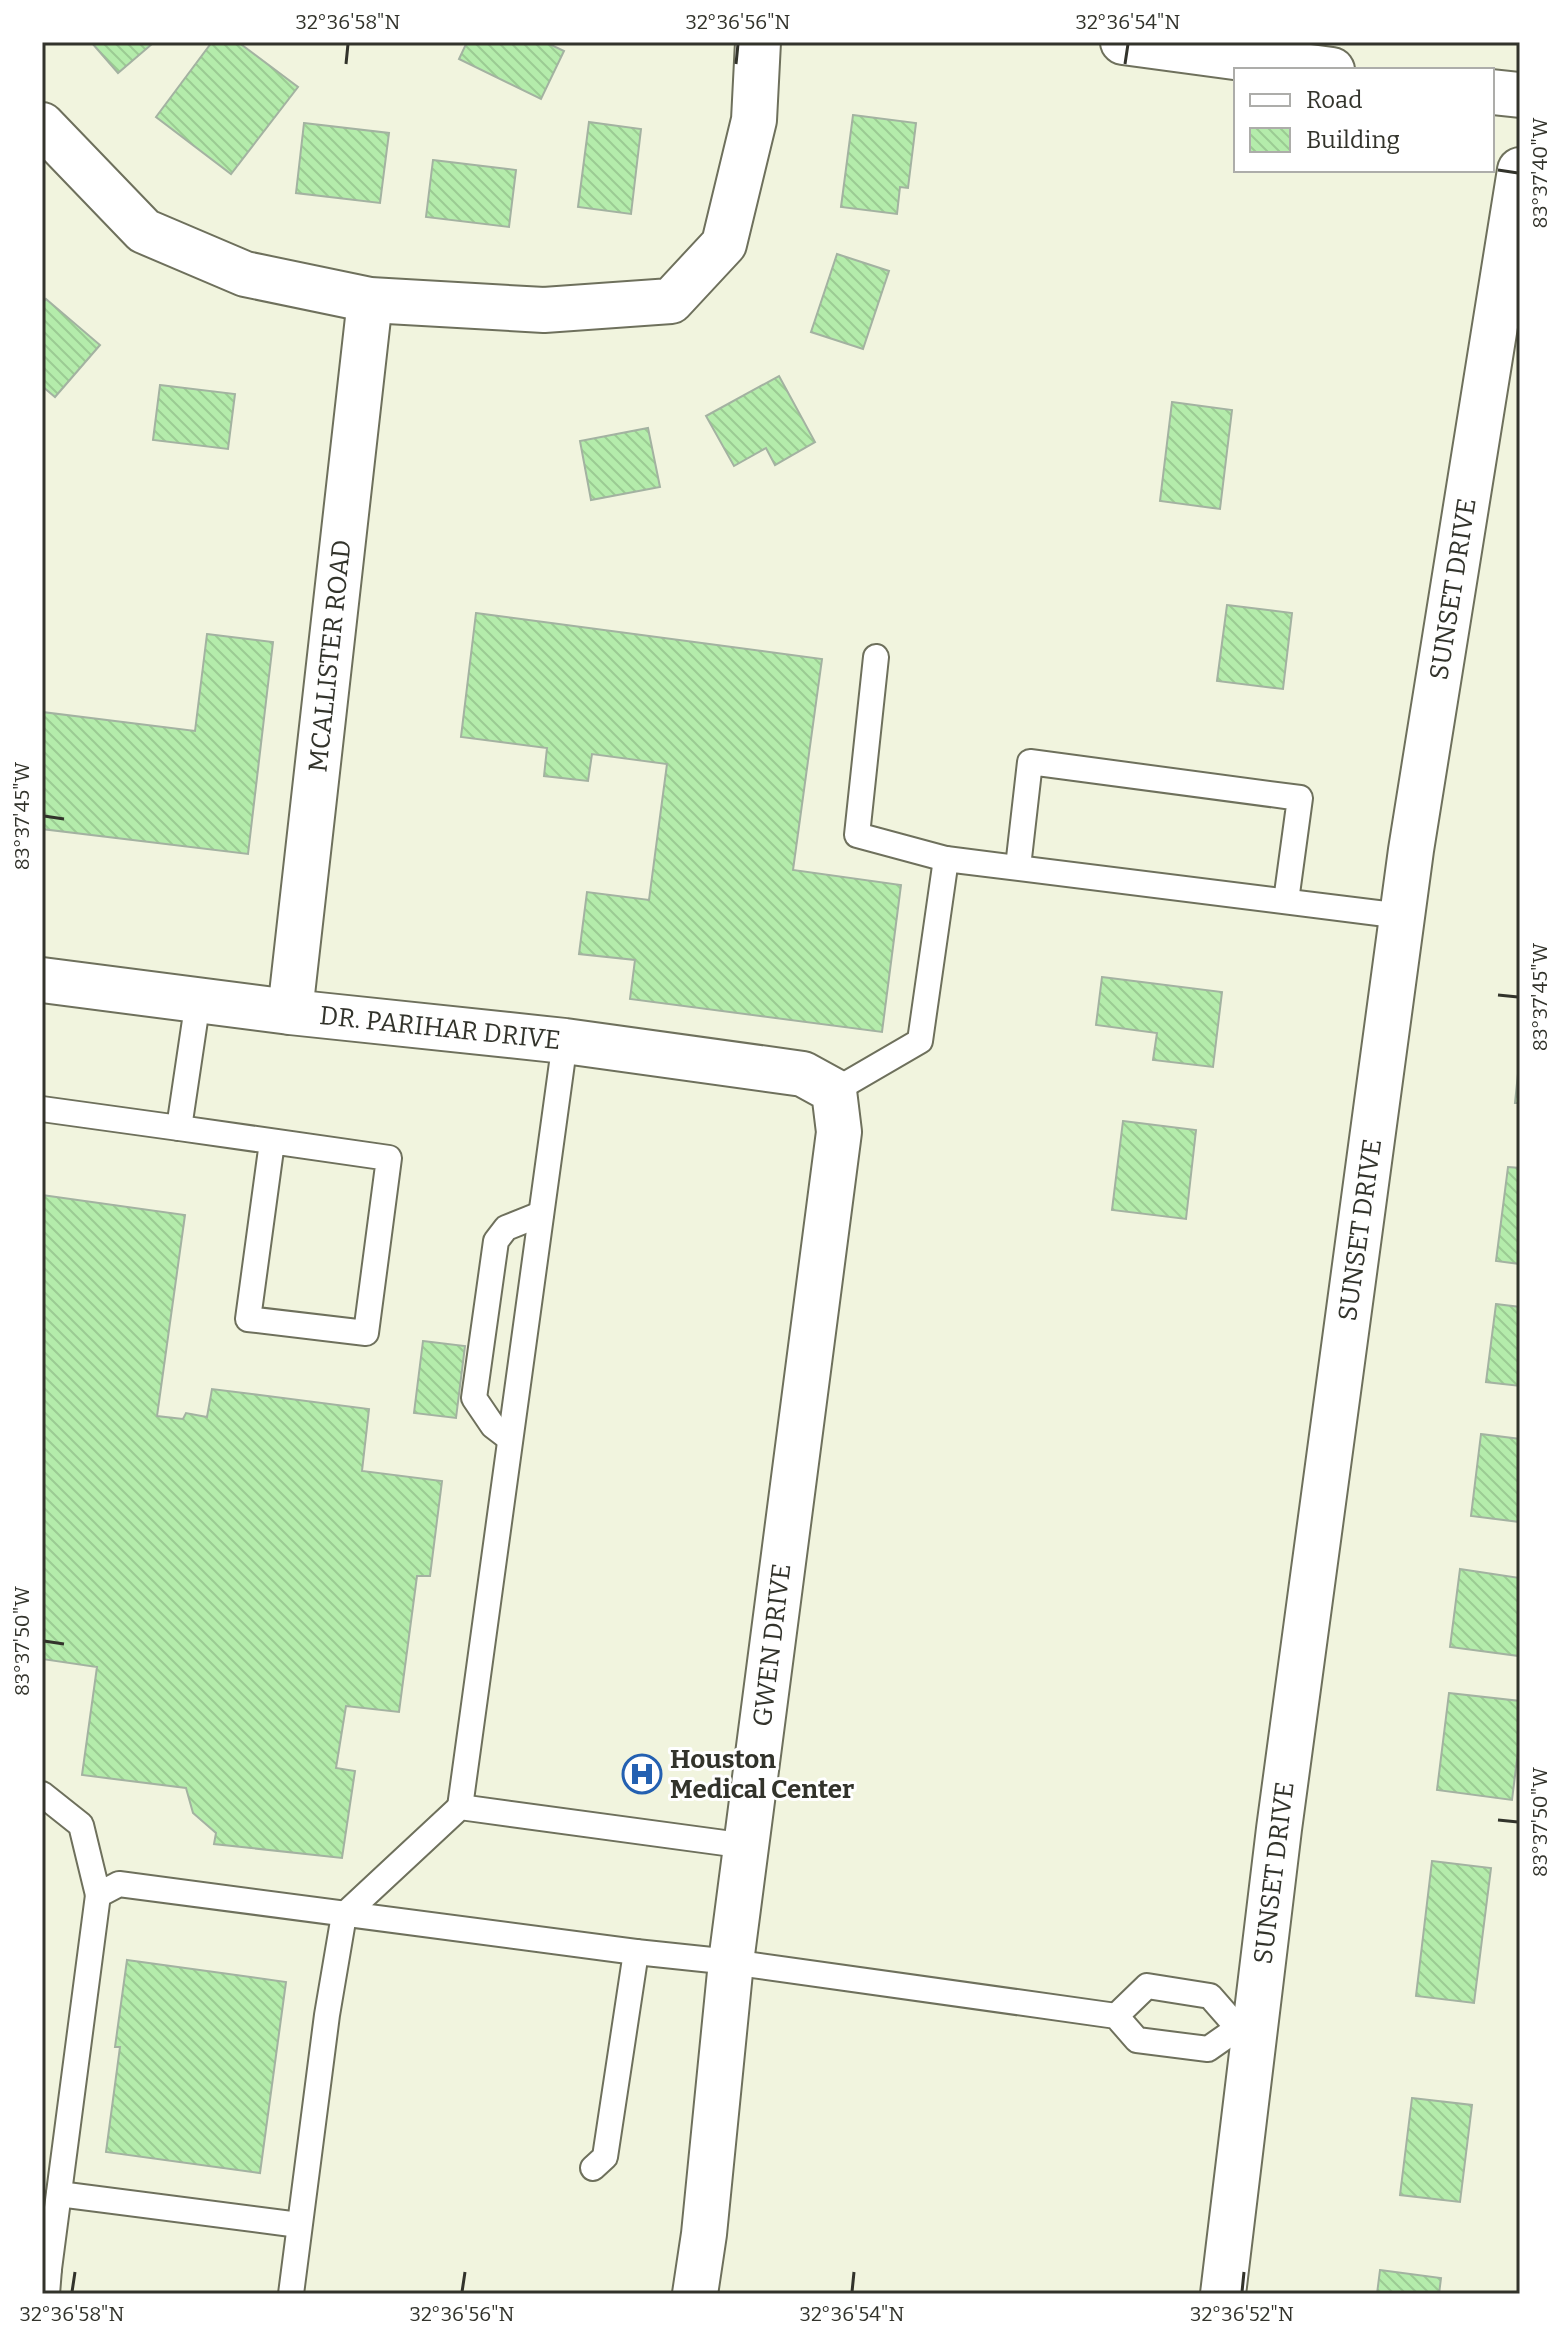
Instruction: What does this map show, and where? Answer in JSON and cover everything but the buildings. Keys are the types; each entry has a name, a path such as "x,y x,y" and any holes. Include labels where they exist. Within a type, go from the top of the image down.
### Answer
{"street":[{"path":"42,125 144,231 245,274 370,300 544,310 671,301 724,244 754,120 758,42"},
{"path":"1123,42 1317,68"},
{"path":"1494,92 1520,95"},
{"name":"SUNSET DRIVE","path":"1223,2294 1246,2029 1279,1829 1411,850 1520,170"},
{"name":"MCALLISTER ROAD","path":"290,1012 370,300"},
{"name":"DR. PARIHAR DRIVE","path":"42,980 290,1012 565,1041 803,1074 834,1091"},
{"name":"GWEN DRIVE","path":"695,2294 704,2234 731,1962 839,1132 834,1091"}],"lane":[{"path":"876,657 857,835 946,859 1402,916"},
{"path":"1018,867 1030,762 1300,798 1286,901"},
{"path":"834,1091 920,1041 946,859"},
{"path":"179,1128 198,1000"},
{"path":"291,2294 327,2015 344,1915 460,1807 565,1041"},
{"path":"42,1109 389,1158 366,1333 248,1319 272,1142"},
{"path":"510,1439 493,1426 474,1398 496,1241 506,1228 541,1214"},
{"path":"42,1794 81,1825 98,1895 59,2194 46,2268 47,2294"},
{"path":"460,1807 747,1846"},
{"path":"98,1895 119,1884 731,1962 1116,2016 1137,2040 1208,2049 1246,2029 1210,1996 1147,1986 1116,2016"},
{"path":"593,2168 605,2157 636,1952"},
{"path":"59,2194 299,2225"}],"place":[{"name":"Houston Medical Center","path":"642,1774"}]}
